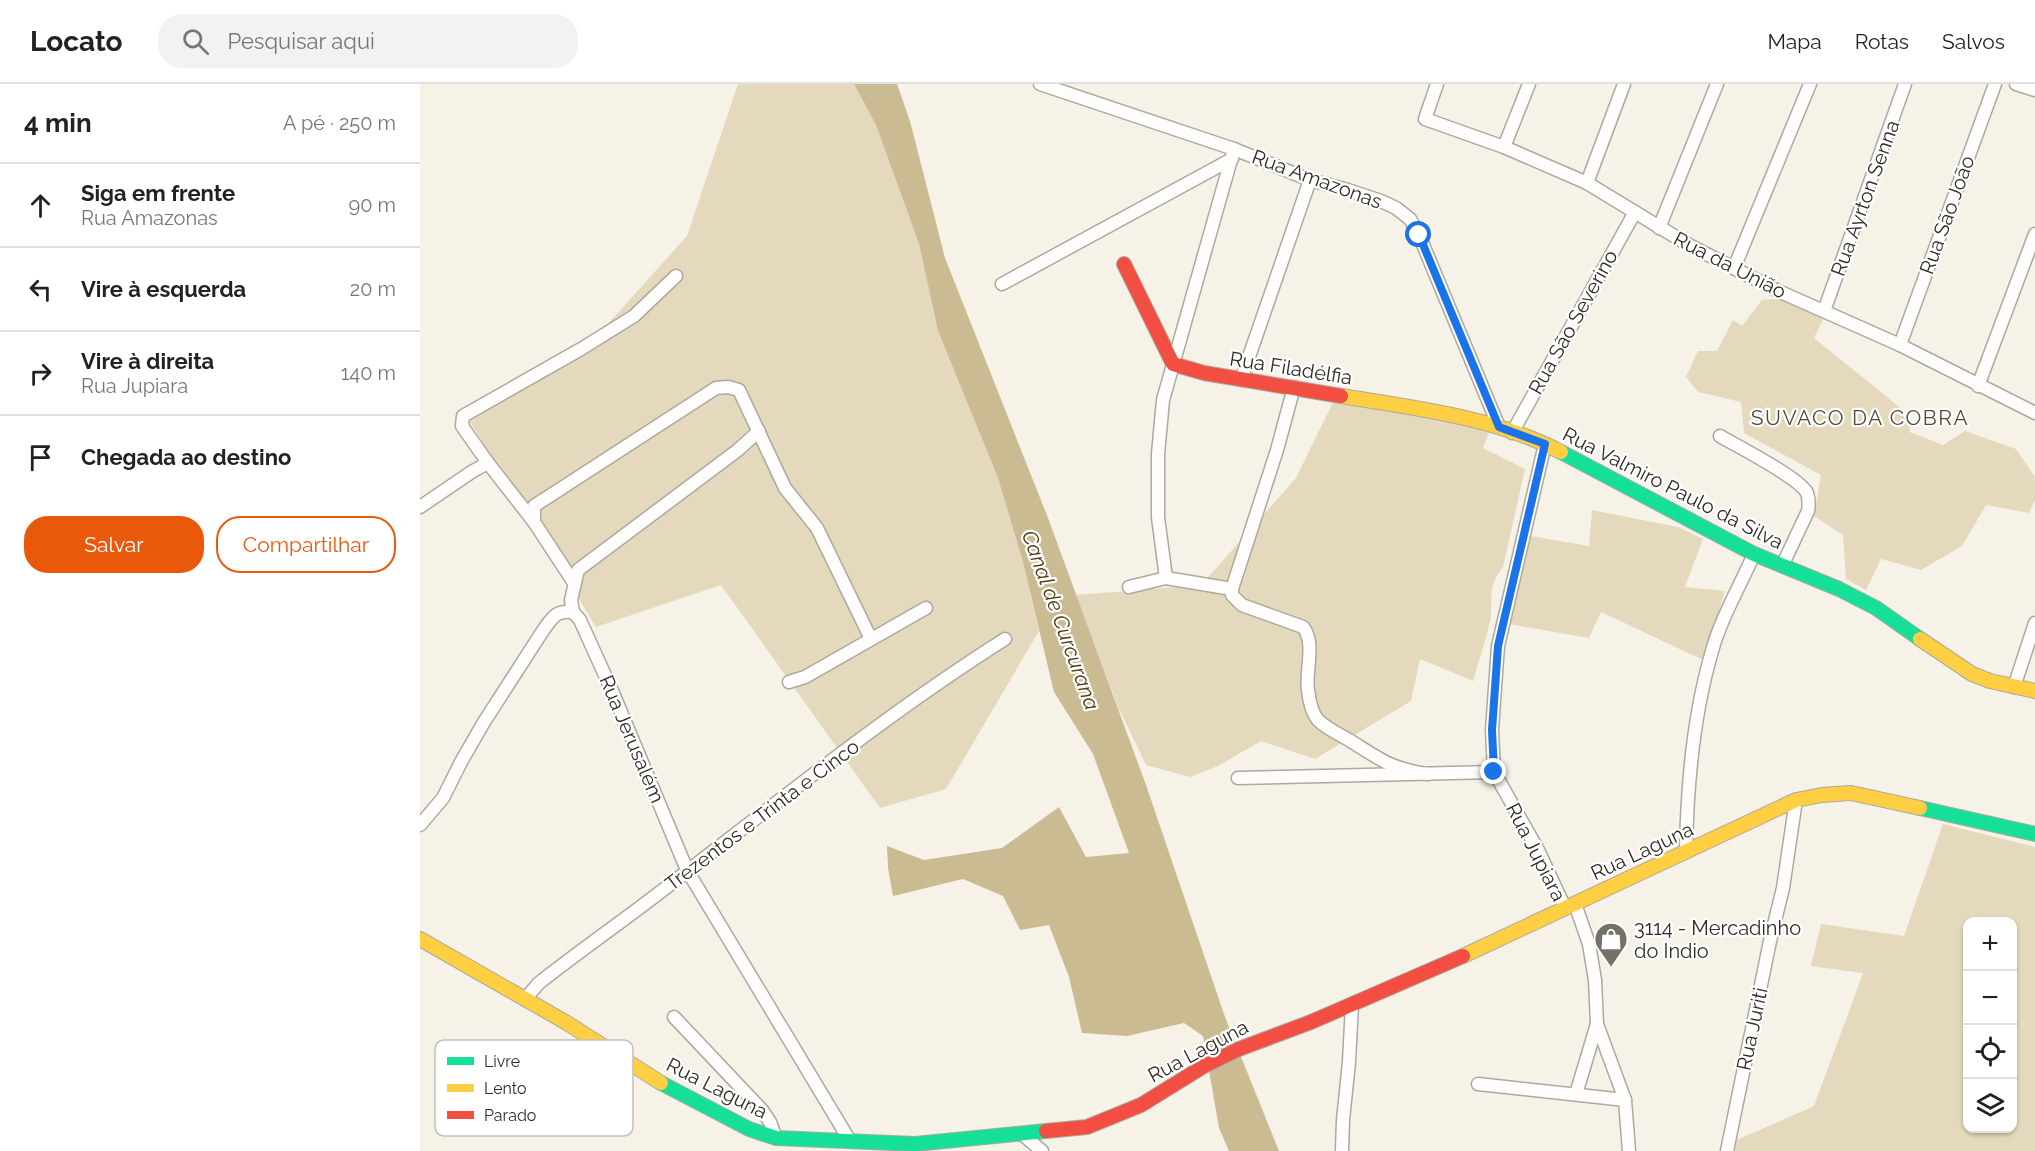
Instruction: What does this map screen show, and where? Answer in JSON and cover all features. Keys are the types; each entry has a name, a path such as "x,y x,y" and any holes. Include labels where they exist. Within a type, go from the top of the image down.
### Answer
{"street":[{"name":"Rua Amazonas","path":"1040,84 1233,154 1310,180 1348,190 1396,208 1410,219 1419,235 1505,430"},
{"name":"Rua da União","path":"1437,84 1425,119 1504,147 1587,183 1659,228 1776,290 1900,345 2035,413"},
{"path":"1504,147 1529,84"},
{"path":"1587,183 1624,84"},
{"path":"1659,228 1717,84"},
{"path":"1734,268 1810,84"},
{"name":"Rua Ayrton Senna","path":"1824,311 1905,84"},
{"name":"Rua São João","path":"1900,345 1995,84"},
{"path":"2016,84 2035,90"},
{"path":"1002,284 1233,154"},
{"path":"1166,578 1158,517 1158,454 1163,400 1233,154"},
{"path":"1241,380 1310,180"},
{"name":"Rua São Severino","path":"1505,430 1635,212"},
{"path":"1978,386 2035,234"},
{"path":"1124,264 1173,364"},
{"path":"574,583 534,522 462,426 463,416 634,316 676,276"},
{"name":"Rua Filadélfia","path":"1173,364 1241,380 1416,408 1505,430"},
{"path":"534,522 534,506 716,388 728,387 739,390 785,488 817,528 871,639"},
{"path":"1294,387 1277,450 1232,589 1235,599 1242,605 1303,627 1307,633 1309,651 1307,688 1317,719 1386,764 1406,771 1428,774"},
{"name":"Rua Valmiro Paulo da Silva","path":"1505,430 1545,444 1754,554 1839,589 1876,608 1972,674 2035,691"},
{"path":"420,825 443,798 460,762 544,629 553,617 563,611 573,612 571,600 578,570 738,450 759,431"},
{"name":"Rua Valmiro Paulo da Silva","path":"1720,435 1796,481 1807,493 1808,511 1782,566"},
{"name":"Rua Jupiara","path":"1545,444 1498,646 1492,730 1494,772 1570,906 1591,953 1597,1024 1625,1100 1629,1151"},
{"path":"420,507 488,463"},
{"path":"1686,852 1687,807 1693,745 1712,651 1754,554"},
{"path":"1129,587 1166,578 1232,589"},
{"path":"789,682 805,677 926,608"},
{"name":"Rua Jerusalém","path":"573,612 580,620 613,693 687,870 850,1141"},
{"path":"2014,687 2035,623"},
{"name":"Trezentos e Trinta e Cinco","path":"525,999 538,983 687,870 966,663 1005,639"},
{"path":"1238,777 1494,772"},
{"name":"Rua Laguna","path":"633,1065 676,1092 781,1143 850,1141 915,1144 1087,1127 1141,1105 1204,1066 1262,1039 1352,1005 1796,800 1851,793 2035,834"},
{"name":"Rua Juriti","path":"1726,1151 1770,942 1784,888 1796,800"},
{"name":"Rua Laguna","path":"420,939 594,1040"},
{"path":"1342,1151 1352,1005"},
{"path":"674,1017 762,1110 781,1143"},
{"name":"Rua Jupiara","path":"1576,1094 1597,1024"},
{"path":"1478,1084 1625,1100"},
{"path":"1023,1134 1042,1151"}],"shaded area":[{"path":"738,84 854,84 876,125 919,244 938,331 998,478 1023,562 1039,631 946,789 880,808 721,585 596,627 463,410 605,327 687,236"},
{"path":"1782,298 1823,319 1814,338 1908,414 1910,432 1943,445 1965,431 2016,449 2035,477 2035,500 2029,513 1986,505 1962,546 1921,570 1881,559 1866,590 1846,579 1843,535 1814,516 1821,475 1744,433 1741,402 1698,392 1686,377 1698,351 1717,351 1733,320 1742,326 1762,300"},
{"path":"1334,400 1460,423 1489,433 1483,448 1525,469 1503,567 1492,588 1490,621 1473,681 1420,659 1411,701 1315,759 1261,741 1218,766 1190,777 1146,765 1118,707 1076,595 1201,585 1204,599 1202,584 1296,478"},
{"path":"1592,510 1678,527 1703,539 1685,587 1725,591 1703,660 1601,612 1589,638 1508,624 1531,536 1589,546"},
{"path":"1943,824 2035,847 2035,1151 1735,1151 1737,1140 1814,1106 1863,973 1811,966 1821,924 1904,936"}],"water":[{"name":"Canal de Curcurana","path":"854,84 897,84 910,121 945,258 1048,518 1146,785 1225,1017 1279,1151 1229,1151 1219,1128 1203,1036 1184,1023 1127,1036 1082,1033 1069,977 1049,925 1020,930 1003,896 963,879 893,896 887,846 924,860 1002,848 1059,807 1086,857 1129,853 1093,754 1054,692 1023,562 998,478 938,331 919,244 876,125"}],"traffic: fast":[{"path":"1561,452 1754,554 1839,589 1876,608 1920,639"},
{"path":"1920,808 2035,834"},
{"path":"661,1083 749,1129 776,1138 915,1144 1046,1131"}],"traffic: slow":[{"path":"1341,396 1481,422 1509,430 1561,452"},
{"path":"1920,639 1972,674 1990,681 2035,691"},
{"path":"1463,956 1796,800 1851,793 1920,808"},
{"path":"420,939 594,1040"},
{"path":"633,1065 661,1083"}],"traffic: jam":[{"path":"1124,264 1173,364 1204,373 1341,396"},
{"path":"1046,1131 1087,1127 1141,1105 1204,1066 1239,1049 1311,1022 1463,956"}],"place":[{"name":"3114 - Mercadinho do Indio","path":"1611,968"}],"district":[{"name":"SUVACO DA COBRA","path":"1860,417"}],"route":[{"path":"1419,235 1499,427 1545,444 1498,646 1492,730 1494,772"}]}
